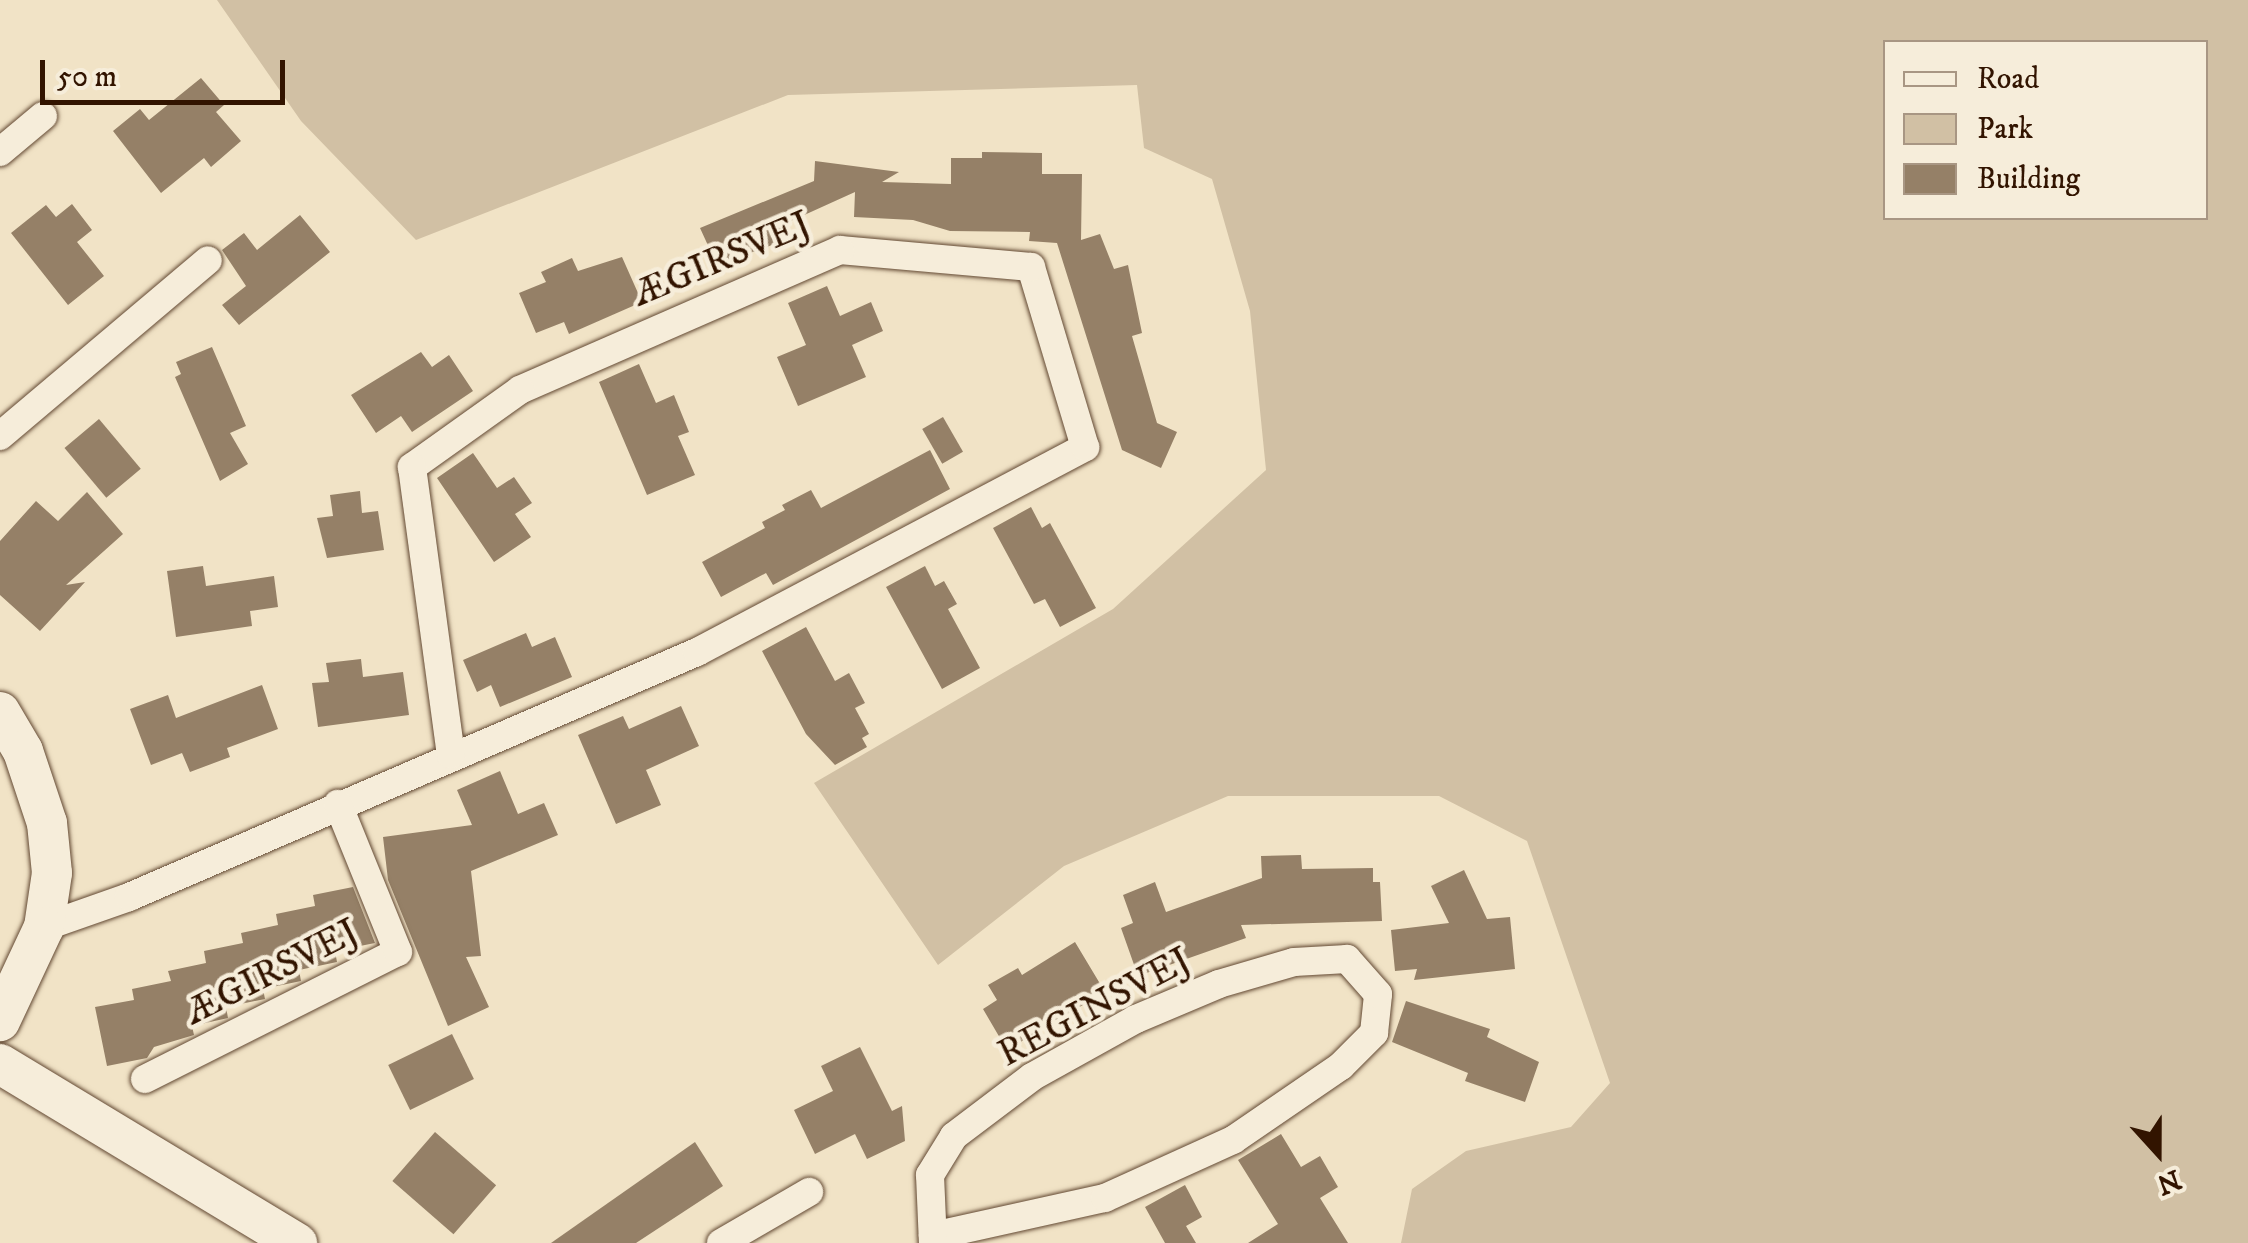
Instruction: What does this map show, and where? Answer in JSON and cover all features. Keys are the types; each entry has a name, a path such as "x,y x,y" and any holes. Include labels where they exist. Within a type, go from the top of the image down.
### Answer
{"street":[{"path":"0,152 43,116"},
{"name":"ÆGIRSVEJ","path":"44,927 129,897 451,754 697,652 1086,447 1031,266 840,250 520,390 412,467 451,754"},
{"path":"0,436 208,260"},
{"path":"0,712 23,751 47,822 52,873 44,927 0,1021"},
{"name":"ÆGIRSVEJ","path":"144,1078 398,952 338,804"},
{"name":"REGINSVEJ","path":"1347,959 1378,994 1374,1033 1342,1066 1233,1140 1105,1198 933,1240 930,1175 954,1136 1032,1077 1136,1019 1294,962 1347,959"},
{"path":"0,1064 298,1243"},
{"path":"721,1243 809,1192"}],"green space":[{"path":"217,0 2248,0 2248,1243 1401,1243 1412,1189 1466,1151 1571,1127 1610,1083 1527,841 1439,796 1228,796 1064,866 938,965 814,783 1113,609 1266,470 1250,311 1212,179 1144,148 1137,85 788,95 416,240 301,121"}],"building":[{"path":"201,78 224,105 216,112 241,141 211,167 204,158 161,193 113,131 140,109 149,120"},
{"path":"982,152 1042,153 1042,174 1082,174 1081,240 1100,234 1114,269 1128,265 1142,333 1132,336 1157,423 1177,432 1161,468 1122,450 1057,243 1029,241 1030,232 950,231 913,220 854,217 855,192 780,226 786,240 717,265 700,228 814,181 815,161 899,172 882,182 951,184 951,158 982,158"},
{"path":"72,204 92,230 77,242 104,276 68,305 11,233 46,205 56,217"},
{"path":"300,215 330,252 239,325 222,305 246,286 222,250 244,233 257,250"},
{"path":"622,257 642,302 569,334 564,322 536,333 519,293 546,282 541,272 572,258 578,271"},
{"path":"827,286 840,316 871,302 883,331 852,345 866,377 798,406 777,357 806,345 788,303"},
{"path":"212,347 246,426 230,433 248,464 220,481 175,377 181,374 176,362"},
{"path":"421,352 432,367 449,355 473,391 412,432 401,416 376,433 351,395"},
{"path":"639,364 656,403 674,395 689,432 678,436 695,475 647,495 599,382"},
{"path":"943,417 963,452 942,464 922,429"},
{"path":"99,419 141,469 106,498 65,448"},
{"path":"930,450 950,489 773,585 766,573 721,597 702,562 765,528 762,522 785,510 782,505 811,490 821,508"},
{"path":"473,453 497,488 514,477 532,503 515,514 531,537 494,562 437,478"},
{"path":"360,491 362,513 378,511 384,550 327,558 317,518 333,516 330,495"},
{"path":"87,492 123,534 66,585 85,582 40,631 0,595 0,541 36,501 58,521"},
{"path":"1031,507 1042,528 1050,523 1096,608 1060,627 1045,599 1034,604 993,528"},
{"path":"203,566 206,586 274,576 278,607 250,611 252,626 176,637 167,571"},
{"path":"925,566 935,586 944,581 957,604 948,609 980,668 942,689 886,587"},
{"path":"806,627 835,681 849,673 865,703 855,708 869,734 862,738 867,747 835,765 806,734 762,651"},
{"path":"526,633 532,647 555,637 572,677 500,707 491,685 477,692 463,660"},
{"path":"361,659 363,677 403,672 409,715 318,727 312,683 329,682 326,663"},
{"path":"262,685 278,729 227,748 230,757 190,772 182,753 151,765 130,709 168,695 176,718"},
{"path":"681,706 699,746 646,770 661,805 616,824 578,735 623,716 629,729"},
{"path":"500,771 518,814 544,803 558,835 471,871 481,956 466,957 489,1007 448,1026 388,880 383,837 472,825 457,790"},
{"path":"1301,855 1302,869 1373,868 1373,882 1380,882 1382,921 1241,925 1246,938 1138,976 1121,928 1133,923 1123,895 1155,882 1166,912 1262,878 1261,856"},
{"path":"1464,870 1487,919 1510,917 1515,969 1414,980 1417,969 1395,971 1391,930 1449,923 1431,886"},
{"path":"353,887 375,943 335,951 337,962 299,970 301,981 263,989 265,999 226,1007 228,1018 192,1026 194,1035 154,1047 147,1058 107,1066 95,1007 134,1000 132,989 171,981 168,971 206,963 204,951 243,943 241,933 278,925 276,914 315,906 313,895"},
{"path":"1075,942 1105,992 1007,1050 983,1009 997,1000 988,985 1018,968 1022,975"},
{"path":"1406,1001 1490,1029 1487,1037 1539,1062 1525,1102 1465,1081 1468,1073 1392,1042"},
{"path":"452,1034 474,1079 410,1110 388,1065"},
{"path":"860,1047 892,1111 902,1106 905,1141 867,1159 855,1134 815,1154 794,1110 833,1091 821,1066"},
{"path":"435,1132 496,1185 453,1234 392,1181"},
{"path":"1281,1134 1301,1167 1320,1156 1338,1187 1320,1198 1348,1243 1248,1243 1278,1224 1238,1160"},
{"path":"695,1142 723,1186 636,1243 551,1243"},
{"path":"1185,1185 1202,1217 1186,1226 1196,1243 1165,1243 1145,1207"}]}
